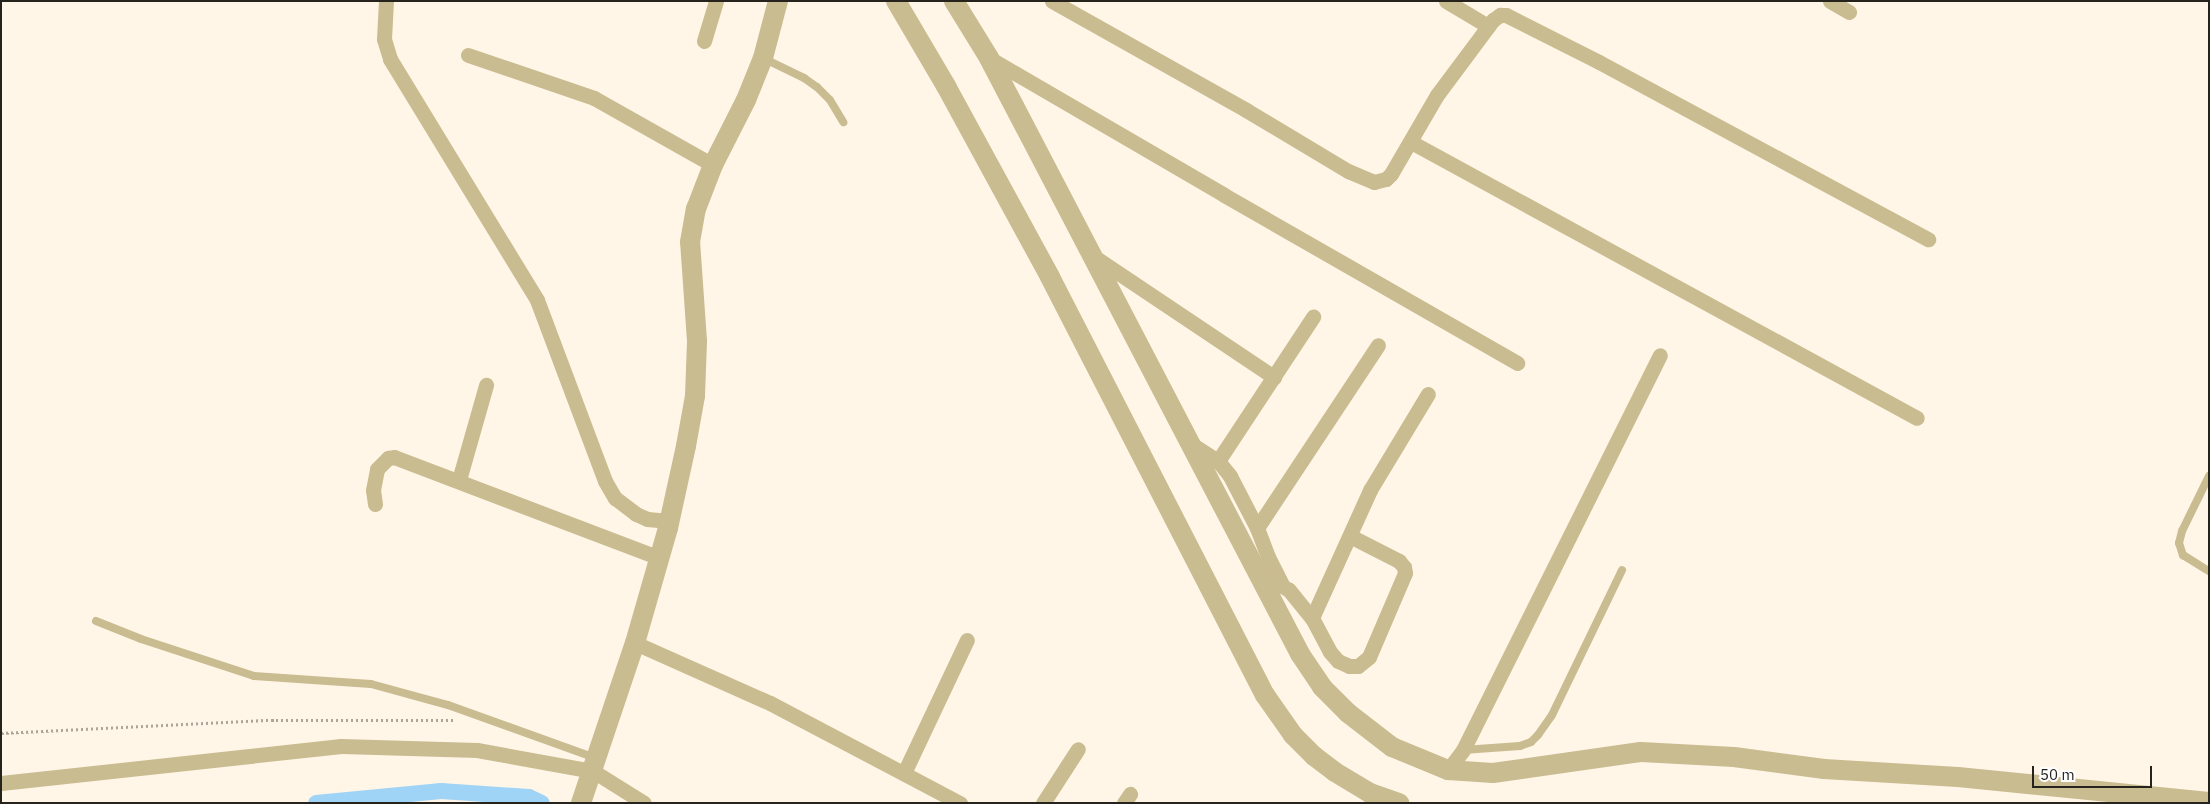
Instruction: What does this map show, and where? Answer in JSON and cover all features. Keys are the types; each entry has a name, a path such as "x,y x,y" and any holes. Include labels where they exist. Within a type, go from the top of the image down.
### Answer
{"street":[{"path":"386,1 384,39 390,59 537,300 604,481 615,498 636,514 647,519 670,522"},
{"path":"704,41 716,1"},
{"path":"589,780 635,643 670,522 695,396 697,341 690,242 696,209 713,165 746,100 763,58 778,1"},
{"path":"896,1 946,86 1050,277 1265,695 1293,735 1314,756 1335,772 1370,793 1399,803"},
{"path":"954,1 989,58 1254,570 1300,654 1322,687 1366,729 1392,747 1448,770 1493,774 1641,752 1734,757 1824,769 1958,777 2209,802"},
{"path":"1052,1 1367,181 1374,182 1386,179 1398,166 1437,95 1488,26 1500,15 1514,17 1928,239"},
{"path":"1446,1 1488,26"},
{"path":"1830,1 1849,12"},
{"path":"468,55 594,98 713,165"},
{"path":"989,58 1224,196 1517,362"},
{"path":"1411,142 1917,418"},
{"path":"1090,254 1274,377"},
{"path":"1218,461 1313,317"},
{"path":"1257,528 1378,345"},
{"path":"1448,770 1463,750 1660,355"},
{"path":"459,480 486,385"},
{"path":"1312,618 1370,490 1428,394"},
{"path":"1189,442 1218,461 1230,476 1257,528 1268,557 1282,584 1312,618 1330,652 1343,664 1358,666 1369,657 1403,580 1404,567 1399,561 1350,536"},
{"path":"375,504 374,478 381,462 388,458 403,459 660,558"},
{"path":"1254,570 1282,584"},
{"path":"904,773 967,640"},
{"path":"635,643 770,704 960,803"},
{"path":"1,783 341,746 477,750 589,780 644,803"},
{"path":"1043,803 1078,749"}],"lane":[{"path":"763,58 804,78 817,87 830,100 843,122"},
{"path":"2209,476 2178,542 2183,555 2209,572"},
{"path":"1463,750 1520,746 1531,742 1538,735 1552,715 1622,570"},
{"path":"96,621 140,639 254,676 371,684 448,705 589,780"}],"path":[{"path":"1,733 271,720 459,720"}],"waterway":[{"path":"316,803 441,791 529,797 542,803"}]}
